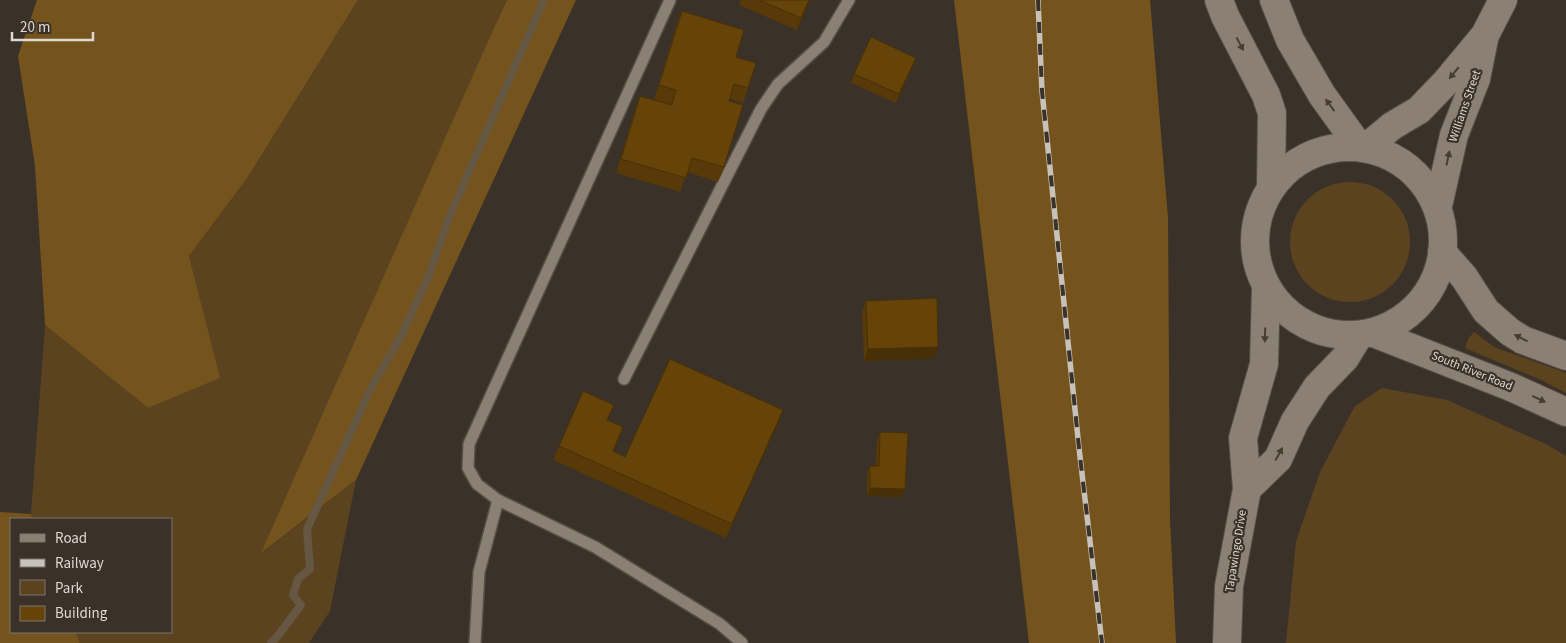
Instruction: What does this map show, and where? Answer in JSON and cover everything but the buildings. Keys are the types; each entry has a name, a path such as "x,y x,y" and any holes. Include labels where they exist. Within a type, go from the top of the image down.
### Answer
{"main road":[{"path":"1219,0 1225,16 1266,95 1272,113 1271,186"},
{"path":"1274,0 1290,40 1322,95 1363,146"},
{"name":"Williams Street","path":"1363,146 1419,110 1446,82 1485,35 1503,0"},
{"name":"Williams Street","path":"1438,206 1454,135 1476,79 1485,35"},
{"path":"1246,489 1278,459 1296,421 1317,387 1367,336 1399,322 1420,304 1434,281 1442,252 1443,227 1438,206 1419,178 1395,159 1363,146 1324,150 1296,163 1271,186 1260,210 1255,236 1257,262 1266,287"},
{"path":"1442,252 1464,277 1486,311 1510,332 1523,340 1566,356"},
{"name":"South River Road","path":"1266,287 1284,309 1307,323 1331,332 1367,336 1512,387 1566,412"},
{"name":"Tapawingo Drive","path":"1227,643 1229,586 1246,489 1243,438 1264,364 1266,287"}],"lane":[{"path":"670,0 469,444 468,468 477,484 498,500 595,547 720,624 742,643"},
{"path":"624,379 761,109 778,84 824,42 850,0"},
{"path":"474,643 479,572 498,500"}],"green space":[{"path":"358,0 507,0 263,552 356,480 330,611 309,643 80,643 76,633 172,633 172,518 33,518 31,514 45,325 148,408 219,378 189,256 248,177"},
{"path":"1350,182 1373,186 1392,200 1406,219 1410,242 1406,265 1392,284 1373,298 1350,302 1327,298 1308,284 1294,265 1290,242 1294,219 1308,200 1327,186"},
{"path":"1474,332 1494,347 1566,373 1566,393 1541,380 1465,348 1468,339"},
{"path":"1382,388 1447,400 1548,445 1566,456 1566,643 1286,643 1296,541 1320,472 1355,406"}],"shaded area":[{"path":"37,0 358,0 248,177 189,256 220,378 148,408 45,325 35,166 18,56"},
{"path":"507,0 576,0 356,480 261,553 492,32"},
{"path":"954,0 1150,0 1168,218 1170,519 1176,643 1029,643"},
{"path":"0,512 31,514 33,518 10,518 10,633 76,633 80,643 0,643"}],"waterway":[{"path":"271,643 301,605 293,595 298,579 310,569 307,529 370,390 400,338 428,278 450,215 544,0"}],"railway":[{"path":"1038,0 1042,91 1079,448 1102,643"}]}
